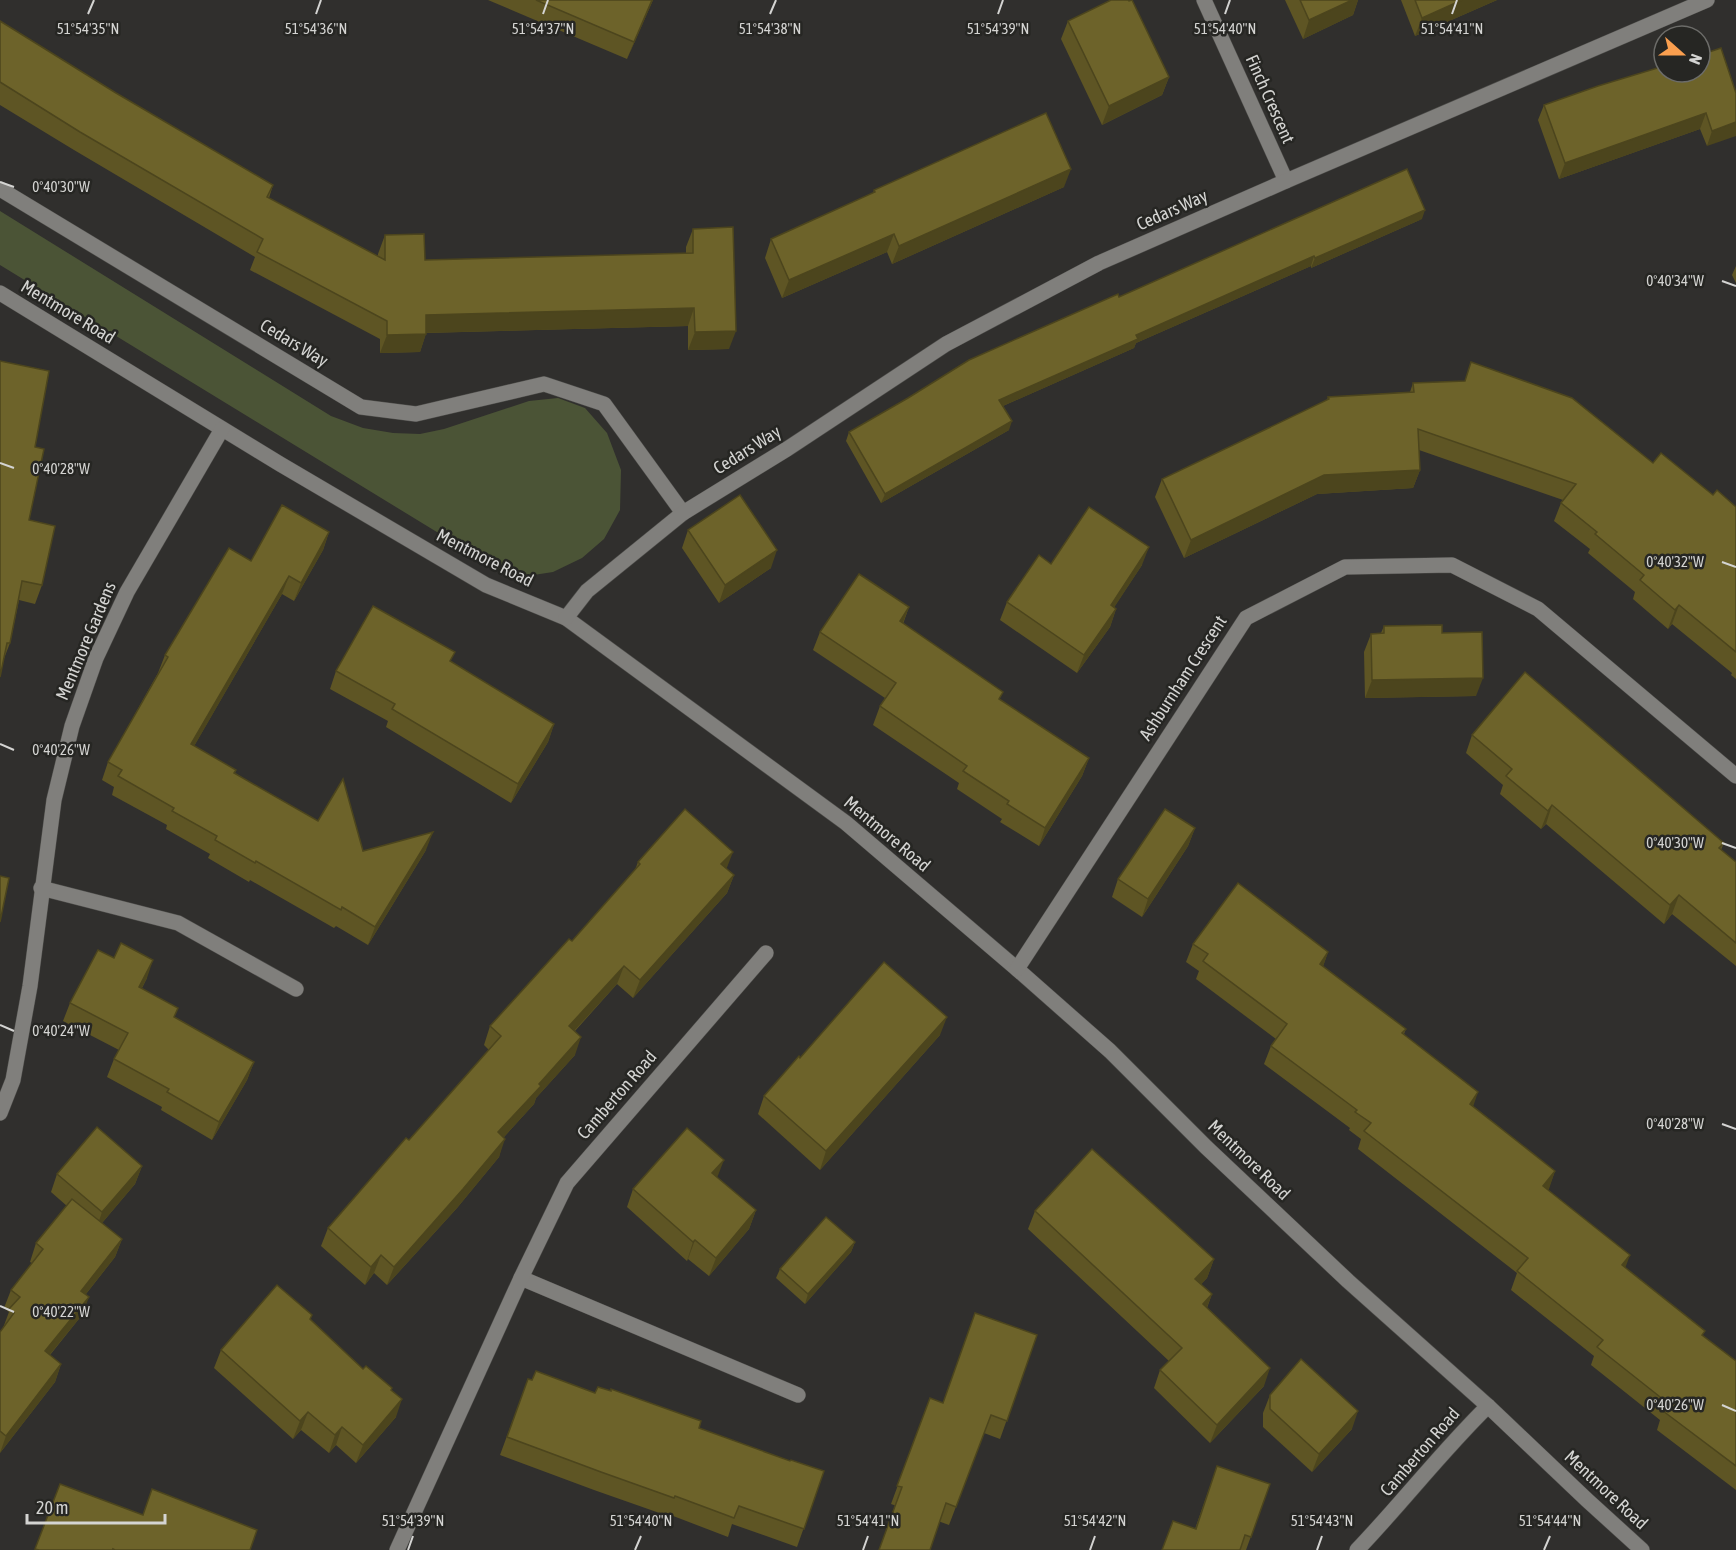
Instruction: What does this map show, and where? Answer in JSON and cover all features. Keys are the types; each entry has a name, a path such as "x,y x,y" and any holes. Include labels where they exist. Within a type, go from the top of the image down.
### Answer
{"street":[{"name":"Finch Crescent","path":"1204,0 1286,181"},
{"name":"Cedars Way","path":"566,618 587,591 683,513 946,344 1099,264 1707,0"},
{"name":"Cedars Way","path":"0,189 361,407 416,414 544,384 604,404 683,513"},
{"name":"Mentmore Road","path":"0,293 222,429 486,585 566,618 846,824 1110,1051 1206,1147 1348,1281 1488,1406 1642,1550"},
{"name":"Mentmore Gardens","path":"0,1113 13,1080 30,986 54,800 72,726 96,658 128,592 222,429"},
{"name":"Ashburnham Crescent","path":"1017,969 1246,618 1345,567 1452,565 1538,609 1736,776"},
{"path":"41,888 178,923 296,989"},
{"name":"Camberton Road","path":"397,1550 521,1278 567,1183 766,953"},
{"path":"521,1278 798,1395"},
{"name":"Camberton Road","path":"1357,1550 1467,1426 1488,1406"}],"green space":[{"path":"0,211 331,416 363,428 393,433 420,434 444,429 529,401 558,398 585,408 607,433 621,470 620,510 604,539 582,558 553,572 527,576 499,570 0,265"}],"building":[{"path":"536,0 652,0 634,42"},
{"path":"1111,0 1132,0 1169,77 1109,106 1068,21"},
{"path":"1300,0 1352,0 1309,20"},
{"path":"1415,0 1462,0 1422,18"},
{"path":"0,21 116,93 273,185 267,197 385,260 385,235 424,234 425,260 693,253 693,229 733,227 736,331 695,332 694,308 426,315 426,334 387,335 387,321 257,252 263,239 80,132 0,82"},
{"path":"1721,48 1736,93 1736,122 1712,131 1706,113 1565,163 1544,105 1652,70 1652,84 1712,84 1712,51"},
{"path":"1046,113 1071,169 899,246 894,234 789,280 771,239"},
{"path":"1407,169 1425,210 1315,258 1314,256 1136,335 1138,339 999,400 1012,421 885,494 849,432 969,360 1118,294 1119,297"},
{"path":"0,361 49,371 35,447 44,449 29,520 55,526 42,585 22,581 10,643 7,643 0,677"},
{"path":"1471,362 1572,398 1653,463 1661,453 1713,495 1717,490 1736,507 1736,652 1679,605 1675,610 1640,580 1644,575 1561,503 1576,484 1418,429 1420,470 1324,475 1191,540 1162,479 1329,399 1328,397 1414,392 1413,383 1465,381"},
{"path":"740,495 777,550 725,585 688,530"},
{"path":"282,505 329,532 301,583 289,576 191,744 236,770 234,773 318,821 343,779 363,851 433,832 375,927 342,907 341,910 215,840 217,836 172,811 174,808 118,776 122,770 108,762 168,657 165,655 229,548 251,561"},
{"path":"1089,507 1149,547 1111,605 1116,609 1084,655 1007,602 1039,555 1051,564"},
{"path":"859,574 909,607 900,621 1003,692 999,699 1089,758 1045,828 1007,804 1009,801 963,771 967,766 880,706 896,683 820,632"},
{"path":"373,606 455,652 450,661 554,724 518,784 392,709 395,704 336,671"},
{"path":"1442,625 1442,633 1482,632 1483,678 1372,680 1371,634 1384,633 1384,626"},
{"path":"1525,672 1724,843 1719,848 1736,862 1736,943 1679,895 1670,905 1552,805 1548,811 1506,776 1512,769 1472,735"},
{"path":"685,809 733,852 721,864 734,875 640,980 624,966 569,1026 581,1037 539,1084 541,1086 498,1132 505,1139 463,1189 394,1267 381,1255 371,1267 328,1228 406,1138 409,1140 501,1036 490,1026 569,939 572,941"},
{"path":"1165,809 1195,828 1148,899 1118,879"},
{"path":"0,876 9,878 0,922"},
{"path":"1238,883 1328,952 1320,964 1406,1029 1402,1033 1478,1092 1470,1104 1555,1171 1543,1186 1630,1255 1622,1265 1705,1331 1702,1335 1736,1361 1736,1466 1663,1411 1669,1404 1597,1347 1603,1340 1517,1271 1528,1258 1364,1131 1371,1123 1355,1112 1357,1110 1271,1046 1287,1024 1203,961 1208,954 1193,944"},
{"path":"121,943 153,960 139,987 178,1008 174,1017 254,1062 219,1122 167,1092 169,1089 114,1059 128,1033 70,1003 98,950 114,958"},
{"path":"884,962 947,1017 826,1151 764,1096"},
{"path":"97,1127 142,1166 102,1212 57,1174"},
{"path":"687,1128 724,1160 712,1173 756,1210 716,1258 695,1240 693,1242 633,1189"},
{"path":"1092,1149 1214,1259 1195,1279 1212,1294 1203,1304 1270,1368 1217,1425 1160,1370 1182,1348 1035,1211"},
{"path":"72,1199 122,1239 81,1291 89,1297 45,1351 61,1364 6,1436 0,1431 0,1332 14,1313 9,1309 20,1297 11,1290 43,1249 36,1243"},
{"path":"826,1217 855,1242 808,1294 780,1269"},
{"path":"277,1285 312,1315 310,1319 363,1369 366,1366 402,1399 363,1445 342,1427 335,1435 308,1412 300,1421 221,1350"},
{"path":"975,1313 1037,1335 1007,1421 991,1415 956,1507 946,1503 930,1550 879,1550 902,1487 897,1486 930,1398 943,1403"},
{"path":"1301,1359 1358,1411 1319,1454 1270,1409 1270,1395"},
{"path":"536,1371 595,1393 598,1387 611,1391 611,1389 701,1421 699,1428 824,1471 804,1529 739,1506 734,1518 507,1437 528,1379 532,1380"},
{"path":"1217,1466 1270,1484 1251,1537 1245,1535 1240,1550 1162,1550 1173,1521 1196,1529"},
{"path":"60,1484 143,1515 152,1489 257,1530 250,1550 35,1549"}]}
